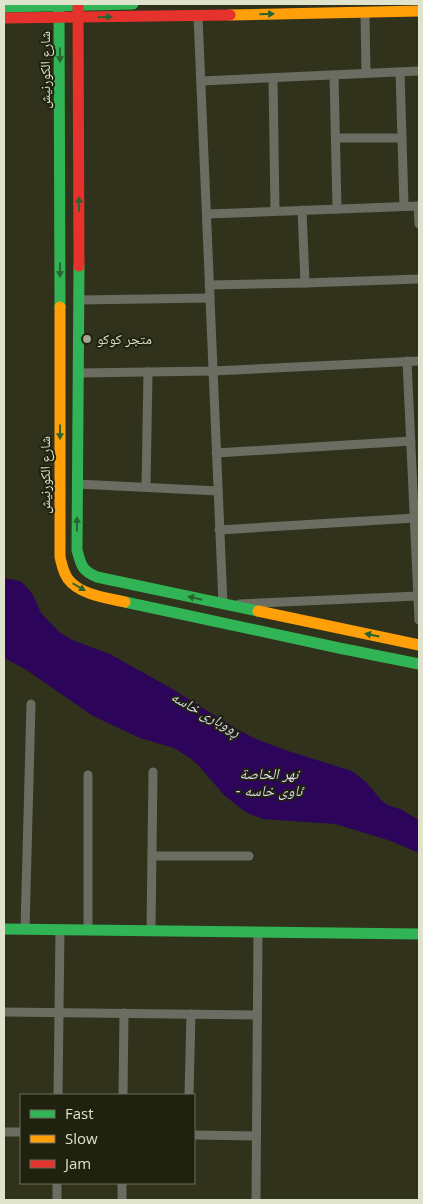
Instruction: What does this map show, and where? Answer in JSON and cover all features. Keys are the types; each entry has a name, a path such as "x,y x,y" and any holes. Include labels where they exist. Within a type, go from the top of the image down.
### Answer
{"main road":[{"path":"78,12 133,4"},
{"path":"4,7 59,12 198,16 419,11"},
{"path":"4,18 59,12"},
{"name":"شارع الكورنيش","path":"59,12 60,557 62,569 73,585 99,596 419,664"},
{"path":"78,12 79,372 77,550 81,565 87,573 97,577 419,645"},
{"path":"60,234 79,236"},
{"path":"4,929 419,934"}],"street":[{"path":"365,13 366,73"},
{"path":"198,16 222,604 418,596"},
{"path":"201,81 419,71"},
{"path":"400,72 404,206"},
{"path":"334,75 337,209"},
{"path":"273,78 275,211"},
{"path":"336,138 402,138"},
{"path":"206,214 419,206 419,224"},
{"path":"302,210 305,283"},
{"path":"209,285 419,279"},
{"path":"79,300 210,298"},
{"path":"407,361 418,566 419,620"},
{"path":"79,372 213,372 419,361"},
{"path":"146,487 148,372"},
{"path":"216,453 411,441"},
{"path":"77,484 218,491"},
{"path":"219,530 415,518"},
{"path":"25,929 31,704"},
{"path":"150,930 153,772"},
{"path":"88,775 88,929"},
{"path":"152,856 249,856"},
{"path":"58,1094 60,929"},
{"path":"256,1200 258,933"},
{"path":"4,1012 257,1015"},
{"path":"123,1094 124,1013"},
{"path":"189,1094 191,1014"},
{"path":"4,1132 20,1132"},
{"path":"195,1135 256,1136"},
{"path":"58,1184 58,1200"},
{"path":"122,1184 122,1200"}],"water":[{"name":"نهر الخاصة - ئاوی خاسە","path":"4,578 20,581 25,585 33,595 41,613 59,632 72,640 110,654 256,739 352,771 366,782 382,801 419,820 419,853 391,841 335,824 263,819 252,815 224,795 190,758 174,748 140,738 93,716 25,669 4,658"}],"traffic: fast":[{"path":"4,7 133,4"},
{"path":"59,6 60,307"},
{"path":"79,266 77,550 81,564 85,570 97,577 258,611"},
{"path":"125,602 419,664"},
{"path":"4,929 419,934"}],"traffic: slow":[{"path":"230,15 419,11"},
{"path":"60,307 60,557 66,576 79,589 94,595 125,602"},
{"path":"258,611 419,645"}],"traffic: jam":[{"path":"78,6 79,266"},
{"path":"4,18 230,15"}],"place":[{"name":"متجر كوكو","path":"87,339"}],"water label":[{"name":"ڕووباری خاسە","path":"206,714"}]}
